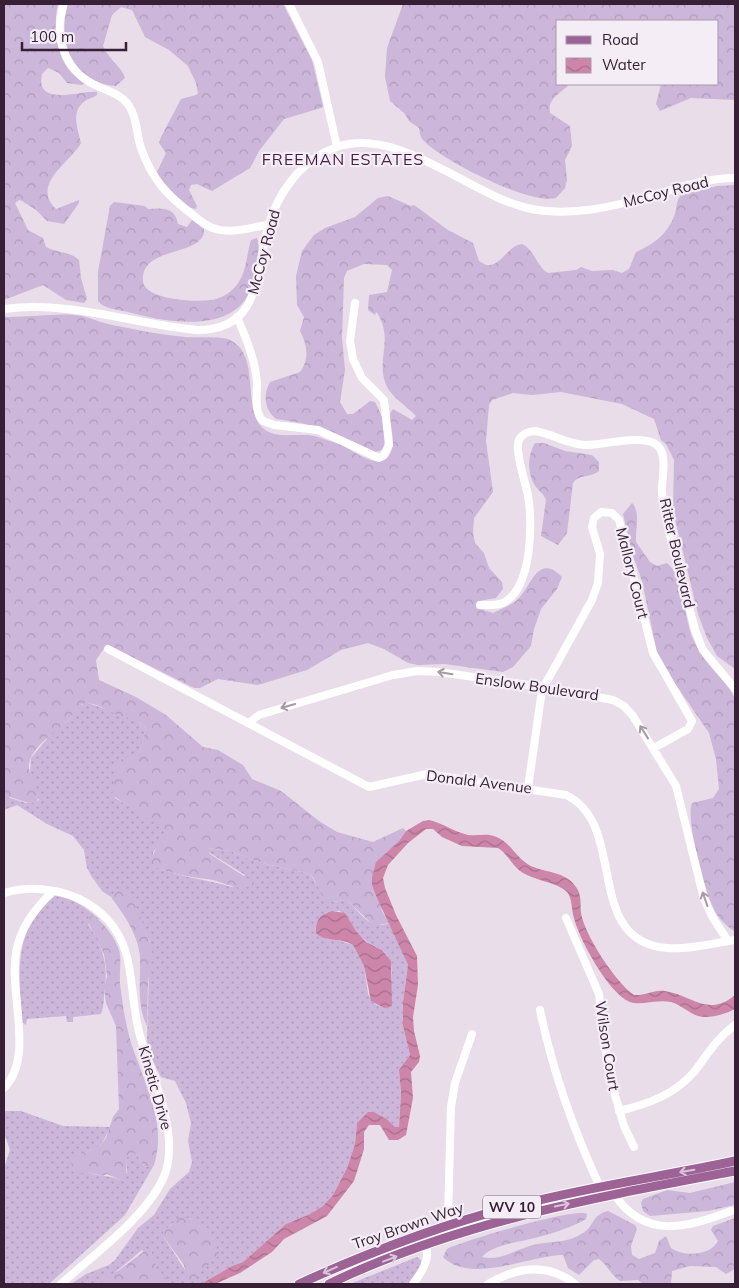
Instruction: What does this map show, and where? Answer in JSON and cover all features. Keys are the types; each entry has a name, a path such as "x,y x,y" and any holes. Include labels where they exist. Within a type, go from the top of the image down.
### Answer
{"main road":[{"name":"Troy Brown Way","path":"299,1284 361,1256 424,1232 521,1204 735,1161"},
{"name":"Troy Brown Way","path":"329,1284 426,1244 550,1207 735,1171"}],"street":[{"path":"289,4 318,62 337,147"},
{"path":"63,6 60,33 63,50 70,64 86,80 116,94 126,102 132,111 141,148 150,169 168,196 206,225 216,230 236,230 268,225"},
{"name":"McCoy Road","path":"4,309 33,307 70,309 197,330 214,328 237,318 247,308 256,291 268,225 282,193 292,179 317,158 337,147 367,143 386,146 421,160 503,200 551,211 601,208 705,181 735,178"},
{"path":"237,318 251,353 255,371 258,412 263,421 274,426 318,430 379,458 384,456 389,446 384,400 362,378 353,360 350,341 355,303"},
{"name":"Ritter Boulevard","path":"480,605 498,605 512,596 521,581 525,567 530,519 518,450 519,440 523,435 535,431 568,442 586,445 637,441 652,442 658,446 663,457 662,495 695,630 703,650 735,690"},
{"name":"Mallory Court","path":"543,687 588,607 598,583 600,561 592,522 601,512 612,513 617,517 622,529 653,653 692,720 688,729 654,748"},
{"name":"Donald Avenue","path":"108,650 369,787 427,774 566,795 579,802 590,815 597,831 616,911 632,934 649,944 668,948 732,941"},
{"name":"Enslow Boulevard","path":"249,723 259,715 406,672 439,672 601,696 618,702 633,716 676,786 704,899 713,918 732,941"},
{"path":"528,788 543,687"},
{"name":"Kinetic Drive","path":"4,893 32,889 53,890 72,895 96,908 112,924 123,944 137,1023 165,1118 169,1142 166,1172 151,1200 61,1284"},
{"path":"4,1088 16,1070 19,1052 14,970 17,945 31,915 53,890"},
{"name":"Wilson Court","path":"566,918 601,999 606,1053 619,1111 634,1146"},
{"path":"540,1010 560,1091 580,1144 600,1187"},
{"path":"619,1111 652,1102 677,1088 694,1071 714,1044 735,1025"},
{"path":"451,1236 449,1225 449,1149 452,1099 455,1082 472,1034"},
{"path":"614,1194 632,1215 664,1227 711,1218 731,1211"},
{"path":"414,1284 425,1266 426,1244 424,1232"},
{"path":"488,1284 510,1273 540,1269 554,1272 575,1284"}],"green space":[{"path":"4,4 58,4 56,31 62,59 67,67 85,83 82,85 67,83 59,73 48,68 42,74 42,85 45,91 52,94 97,92 97,95 80,105 76,115 81,143 50,182 49,200 56,209 79,200 79,203 64,224 47,221 36,210 22,201 19,200 15,203 28,230 43,238 46,247 71,255 79,260 81,278 87,299 84,303 66,300 43,285 4,300"},
{"path":"68,4 283,4 312,60 323,106 284,119 259,151 250,168 212,191 197,184 191,185 189,190 197,206 196,209 190,207 173,195 157,172 166,153 159,143 161,137 181,99 198,93 196,83 188,66 169,50 145,37 132,10 121,7 112,15 103,46 125,78 116,86 101,83 88,77 78,69 66,46 65,19"},
{"path":"403,4 735,4 735,100 691,98 660,111 656,104 661,85 719,85 719,20 556,20 556,85 568,85 553,100 550,113 570,126 572,146 565,160 567,180 565,188 556,198 544,198 527,195 487,180 449,159 423,139 419,128 409,121 405,114 390,101 385,77 387,48"},
{"path":"735,185 735,669 717,656 707,638 698,614 673,511 674,460 666,444 661,440 654,419 622,404 561,392 532,395 513,393 492,400 489,405 486,441 493,492 474,518 473,532 475,543 484,553 489,568 502,582 503,589 496,598 479,601 476,608 493,613 511,604 522,595 540,570 546,568 553,570 562,577 557,589 541,609 534,629 531,646 513,667 503,672 444,664 418,665 408,663 384,649 368,643 341,650 307,670 258,685 218,679 200,688 194,688 110,646 105,647 96,660 99,680 136,697 166,715 203,747 218,750 243,765 252,779 281,791 319,821 337,832 373,842 403,828 406,831 399,841 376,862 382,911 389,923 374,926 349,902 334,902 325,899 310,874 262,863 230,851 208,848 210,854 256,884 244,888 232,886 213,880 180,875 154,866 153,857 165,830 112,795 117,762 140,752 146,728 134,720 94,704 80,705 68,721 43,741 33,754 29,768 38,794 37,802 29,803 10,797 4,801 4,317 72,315 156,333 230,340 239,347 245,356 255,416 260,425 266,430 280,435 313,436 342,445 371,460 382,461 387,458 393,445 390,418 393,409 412,420 416,416 387,387 383,373 384,332 378,314 376,312 375,315 368,310 369,295 387,292 392,270 387,265 364,264 347,271 344,278 342,338 345,370 340,402 347,414 353,414 370,401 375,402 385,432 382,450 372,453 331,432 301,423 276,419 267,406 266,392 270,382 300,372 305,362 306,346 300,331 304,317 297,305 296,276 302,251 314,235 325,228 355,217 378,198 388,196 411,206 414,205 448,230 473,243 479,261 486,265 496,263 512,248 522,244 530,250 548,273 576,270 581,267 592,271 613,270 622,273 629,269 636,252 654,242 664,233 672,221 681,195 717,186"},
{"path":"114,202 145,206 148,209 167,210 174,214 178,224 187,227 192,220 204,229 202,238 195,244 162,256 152,262 145,270 143,281 146,288 153,293 163,297 199,301 224,296 239,282 244,271 251,240 257,238 259,246 258,255 249,293 238,307 223,316 205,321 165,320 108,308 102,305 98,301 98,272 110,206"},
{"path":"535,443 544,443 565,451 592,455 599,462 599,471 592,475 578,478 573,483 567,533 558,545 541,536 546,500 533,482 529,465 532,448"},
{"path":"632,503 637,516 636,542 650,562 657,566 667,563 673,569 680,587 690,631 699,652 728,686 735,699 735,932 720,918 712,904 702,875 691,825 692,803 713,798 719,789 716,759 709,733 672,679 657,652 642,581 633,556 623,514"},
{"path":"88,703 135,719 146,728 140,752 131,757 121,759 115,798 147,816 165,830 162,842 153,852 154,866 174,873 232,887 245,875 210,853 207,848 230,851 262,863 310,874 326,899 335,902 345,900 349,902 362,916 377,925 389,923 408,965 403,1002 403,1026 410,1055 399,1070 401,1093 399,1127 395,1127 387,1119 374,1112 362,1118 357,1124 355,1144 347,1168 333,1195 323,1206 310,1214 286,1224 243,1262 232,1266 201,1284 172,1284 160,1274 142,1250 101,1284 71,1284 86,1274 109,1265 115,1260 138,1228 154,1215 170,1189 189,1172 192,1162 188,1141 191,1123 186,1103 175,1081 161,1077 150,1055 147,1041 150,942 130,895 118,889 111,897 102,891 87,868 84,850 73,836 47,824 17,805 4,810 4,801 7,797 26,803 39,800 30,775 31,758 56,728 68,721 80,705","holes":["340,911 361,937 382,950 391,963 392,978 384,1008 375,1004 368,994 364,966 353,945 327,939 325,913","190,1218 207,1229 214,1241 215,1247 185,1270 163,1236 174,1223"]},
{"path":"123,887 130,895 143,923 153,952 148,982 147,1026 140,1001 139,948 130,925 111,897 118,889"},
{"path":"55,896 74,901 101,921 98,919 88,924 97,940 105,962 106,978 103,1007 101,1014 73,1017 73,1022 67,1022 66,1016 27,1019 26,1025 22,1022 20,988 21,953 31,922 41,908"},
{"path":"92,915 109,931 119,950 120,984 130,1040 149,1092 158,1128 158,1146 154,1165 145,1167 136,1154 131,1153 127,1157 126,1178 121,1180 107,1174 102,1176 88,1172 77,1174 70,1159 100,1146 106,1138 113,1117 119,1109 116,1026 106,1003 104,988 107,976 104,954 87,920"},
{"path":"4,1111 21,1111 63,1126 111,1127 100,1146 80,1155 88,1172 92,1174 121,1180 127,1173 127,1157 131,1153 136,1154 145,1167 154,1165 125,1215 49,1284 4,1284 4,1168 10,1150 4,1133"},
{"path":"735,1182 735,1205 708,1211 650,1216 643,1211 641,1203 643,1199 667,1190 690,1193"},
{"path":"608,1211 635,1225 637,1229 631,1246 632,1255 639,1259 655,1253 659,1241 666,1236 671,1248 676,1251 696,1254 709,1250 718,1241 711,1230 713,1226 735,1218 735,1269 726,1274 716,1267 690,1266 672,1271 671,1284 643,1284 638,1280 620,1281 599,1259 594,1260 579,1275 568,1268 563,1255 484,1269 455,1265 443,1257 447,1249 495,1233 563,1215 587,1214 586,1219 569,1227 500,1246 482,1257 496,1258 538,1244 567,1240 583,1233 599,1215"},
{"path":"180,1218 190,1218 204,1225 211,1232 216,1247 219,1250 219,1255 191,1281 187,1280 184,1265 163,1236 163,1231"},
{"path":"147,1249 151,1250 157,1270 172,1284 101,1284 104,1278 118,1271"},
{"path":"417,1257 421,1260 421,1266 410,1284 350,1284"}],"water":[{"path":"429,820 468,835 488,835 500,838 524,862 535,868 561,875 572,882 579,893 583,922 594,945 610,969 634,995 665,991 700,1003 716,1005 725,1002 735,995 735,1009 717,1016 703,1017 695,1015 671,1002 630,1002 613,988 588,952 577,927 567,892 558,886 521,871 498,848 462,846 442,837 433,829 426,829 408,843 388,865 383,878 396,915 417,956 418,985 413,1017 420,1056 419,1062 411,1072 413,1098 406,1135 398,1140 389,1140 380,1125 369,1125 364,1132 364,1149 354,1181 327,1216 284,1239 272,1252 240,1273 215,1284 201,1284 232,1266 243,1262 286,1224 310,1214 323,1206 333,1195 347,1168 355,1144 357,1123 368,1112 374,1112 387,1119 395,1127 399,1127 401,1093 399,1070 410,1055 403,1026 403,1002 408,965 377,898 372,885 372,877 376,862 399,841 406,831 423,821"},
{"path":"332,911 345,913 356,931 366,942 382,950 391,961 392,1006 384,1008 371,1001 364,966 353,945 344,941 324,938 316,933 319,919 324,914"}],"district":[{"name":"FREEMAN ESTATES","path":"343,159"}]}
